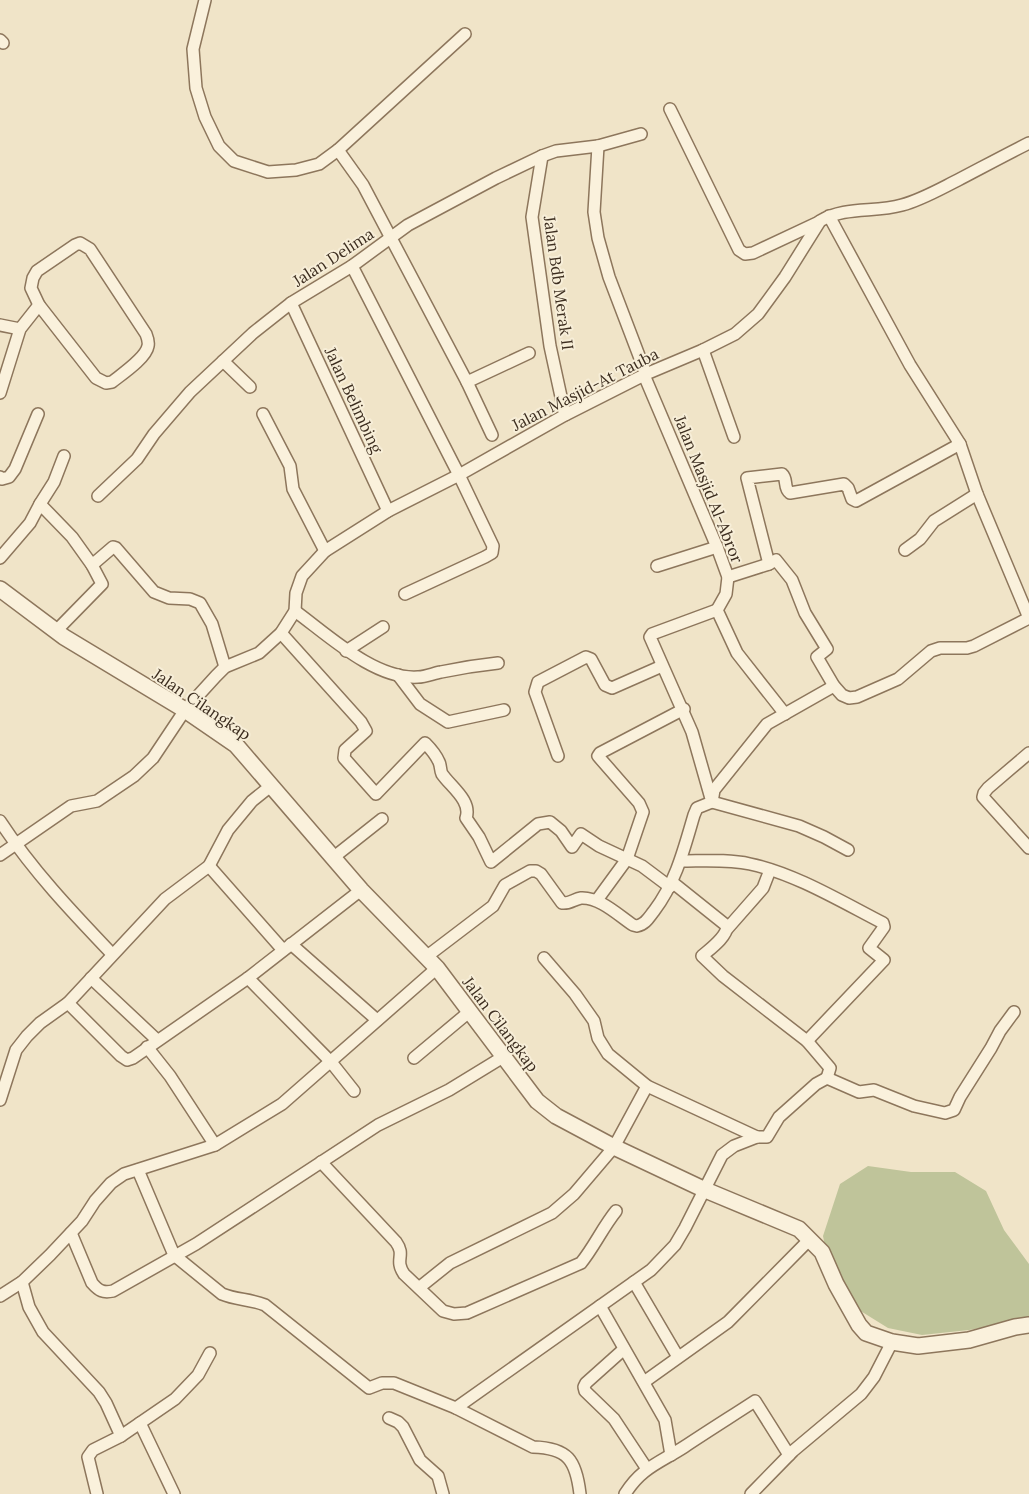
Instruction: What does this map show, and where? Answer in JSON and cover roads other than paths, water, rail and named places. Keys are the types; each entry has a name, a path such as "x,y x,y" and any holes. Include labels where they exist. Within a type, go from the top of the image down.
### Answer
{"street":[{"path":"205,0 193,49 196,88 204,117 219,146 234,161 268,172 296,170 320,164 338,150 465,34"},
{"path":"670,109 739,250 745,254 753,253 843,211 874,210 903,205 935,192 1029,143"},
{"name":"Jalan Delima","path":"98,496 137,458 154,434 190,392 253,333 291,303 352,266 408,225 496,178 556,150 598,146 642,134"},
{"name":"Jalan Masjid Al-Abror","path":"598,146 594,212 598,238 609,277 645,374 728,577 726,594 717,610"},
{"path":"338,150 363,185 467,382 492,435"},
{"name":"Jalan Bdb Merak II","path":"542,156 532,217 550,346 565,415"},
{"path":"728,577 776,560 792,580 805,612 828,649 816,657 834,686 842,695 849,698 857,697 898,678 931,651 940,648 967,648 974,646 1029,618 977,494 960,444 910,365 825,218"},
{"name":"Jalan Masjid-At Tauba","path":"0,856 70,806 97,801 134,776 153,758 184,710 225,667 259,653 281,633 295,611 296,593 302,576 325,551 388,511 459,476 565,415 645,374 703,350 735,334 758,314 825,218"},
{"path":"80,243 90,250 146,334 149,342 148,348 144,354 112,382 102,382 96,378 39,305 32,288 33,278 37,271 80,243"},
{"path":"352,266 493,546 492,553 405,594"},
{"name":"Jalan Belimbing","path":"291,303 388,511"},
{"path":"0,393 20,329 39,305"},
{"path":"0,325 20,329"},
{"path":"703,350 734,437"},
{"path":"467,382 529,353"},
{"path":"223,361 250,387"},
{"path":"0,477 2,479 9,477 15,469 38,414"},
{"path":"263,414 290,466 293,489 325,551"},
{"path":"769,564 747,478 782,474 785,477 786,489 790,493 844,484 848,488 852,499 856,501 960,444"},
{"path":"0,558 30,523 54,482 64,456"},
{"path":"905,550 920,539 934,521 977,494"},
{"path":"40,504 72,537 92,565 102,584 56,631"},
{"path":"657,566 717,547"},
{"path":"92,565 113,548 116,548 154,592 170,598 190,599 200,603 212,624 225,667"},
{"name":"Jalan Cilangkap","path":"0,589 56,631 184,710 236,745 361,890 426,956 537,1101 556,1116 614,1147 704,1190 799,1229 822,1252 836,1284 859,1325 866,1333 892,1342 918,1346 969,1340 1029,1325"},
{"path":"712,802 692,732 684,710 650,637 652,634 717,610 740,658 785,714"},
{"path":"295,611 346,651 371,665 398,676 418,677 498,663"},
{"path":"346,651 383,627"},
{"path":"281,633 361,722 366,731 345,750 344,758 376,794 425,743 432,750 440,764 441,772 465,802 468,811 466,818 479,837 491,862 538,824 550,822 561,831 572,847 582,834 599,846 642,866 723,922 727,929"},
{"path":"558,756 535,692 538,682 586,657 591,659 605,685 612,688 662,666"},
{"path":"398,676 420,704 448,722 504,710"},
{"path":"712,802 714,790 767,724 834,686"},
{"path":"597,900 627,859 643,812 639,803 598,756 600,753 684,710"},
{"path":"1029,753 988,788 983,797 1029,848"},
{"path":"0,1100 16,1050 26,1036 40,1023 68,1004 112,954 165,899 209,866 228,830 252,801 272,785"},
{"path":"426,956 493,906 505,886 530,871 536,871 541,874 562,903 567,904 579,899 597,900 637,926 645,923 671,885 697,808 712,802 799,826 848,850"},
{"path":"334,857 382,818"},
{"path":"0,821 15,844 48,884 112,954"},
{"path":"681,860 749,863 829,895 883,923 884,927 869,948 884,960 807,1041"},
{"path":"209,866 287,947 377,1020"},
{"path":"544,958 575,994 594,1021 598,1038 608,1054 647,1086 757,1136 767,1136 779,1117 816,1084 826,1078 830,1068 807,1041 723,976 702,956 725,934 727,929 763,888 770,870"},
{"path":"68,1004 121,1056 128,1060 248,978 361,890"},
{"path":"0,1296 22,1282 71,1233 111,1183 124,1174 215,1145 282,1104 332,1062 436,968"},
{"path":"91,978 152,1044 170,1076 215,1145"},
{"path":"248,978 332,1062 354,1091"},
{"path":"414,1058 469,1012"},
{"path":"826,1078 859,1092 874,1090 914,1106 945,1113 954,1110 1000,1031 1014,1012"},
{"path":"71,1233 92,1283 98,1290 106,1293 113,1291 196,1244 378,1125 449,1090 503,1057"},
{"path":"420,1287 450,1264 552,1214 590,1177 614,1147 647,1086"},
{"path":"456,1408 651,1270 675,1245 722,1155 727,1150 757,1136"},
{"path":"321,1162 401,1248 400,1266 404,1274 420,1287 443,1311 454,1314 467,1313 581,1263 616,1210"},
{"path":"138,1170 174,1255 222,1294 230,1298 256,1301 273,1311 370,1388 382,1383 394,1383 456,1408 533,1447 546,1447 558,1450 568,1456 575,1468 580,1494"},
{"path":"644,1382 728,1322 810,1239"},
{"path":"22,1282 29,1308 35,1321 99,1392 109,1408 121,1436"},
{"path":"634,1282 678,1358"},
{"path":"600,1306 665,1420 671,1455"},
{"path":"751,1494 789,1455 861,1394 874,1377 892,1342"},
{"path":"624,1349 584,1387 585,1391 614,1419 647,1469"},
{"path":"97,1494 88,1457 93,1450 121,1436 175,1399 190,1386 210,1353"},
{"path":"625,1494 633,1480 647,1469 755,1401 789,1455"},
{"path":"389,1418 398,1422 403,1427 420,1460 438,1476 443,1494"},
{"path":"140,1423 174,1494"}]}
